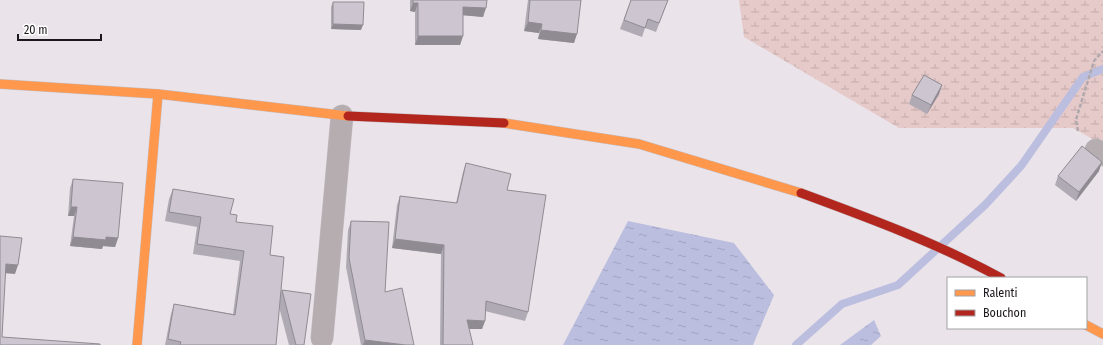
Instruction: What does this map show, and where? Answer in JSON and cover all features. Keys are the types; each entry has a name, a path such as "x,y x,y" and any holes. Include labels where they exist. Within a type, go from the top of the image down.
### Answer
{"main road":[{"path":"0,84 158,94 342,116 501,123 639,144 788,188 911,234 965,258 999,277"},
{"path":"137,345 158,94"}],"street":[{"path":"322,338 342,116"}],"path":[{"path":"1099,152 1079,137 1076,120 1094,61 1103,51"}],"green space":[{"path":"739,0 1103,0 1103,145 1073,128 899,128 744,37"}],"water":[{"path":"628,221 734,243 774,295 753,345 563,345"},
{"path":"874,320 881,336 871,345 840,345"}],"building":[{"path":"413,0 487,0 486,8 463,7 463,36 418,36 418,3 413,3"},
{"path":"530,0 581,0 577,34 541,30 542,24 528,22"},
{"path":"631,0 668,0 659,23 648,19 645,28 624,20"},
{"path":"333,2 364,2 363,25 333,24"},
{"path":"924,75 942,85 931,105 912,95"},
{"path":"1082,146 1102,162 1079,192 1058,176"},
{"path":"466,163 511,174 507,190 546,195 528,312 486,301 485,321 467,320 473,345 443,345 444,245 395,239 400,196 457,203"},
{"path":"73,179 123,183 118,238 106,237 106,240 73,237 77,207 71,207"},
{"path":"173,189 234,199 230,214 237,215 236,222 273,226 270,255 284,257 276,345 180,345 181,342 168,339 174,304 235,315 244,251 197,244 201,217 169,212"},
{"path":"351,221 389,222 385,292 402,288 414,345 365,340 349,258"},
{"path":"0,236 22,238 18,265 6,264 2,337 100,345 0,345"},
{"path":"282,290 311,294 304,345 296,345"}],"waterway":[{"path":"796,345 842,304 898,285 985,205 1021,166 1083,77 1103,69"}],"traffic: slow":[{"path":"0,84 158,94 348,116"},
{"path":"137,345 158,94"},
{"path":"504,123 639,144 801,193"},
{"path":"1087,326 1103,334"}],"traffic: jam":[{"path":"348,116 504,123"},
{"path":"801,193 928,242 999,277"}]}
